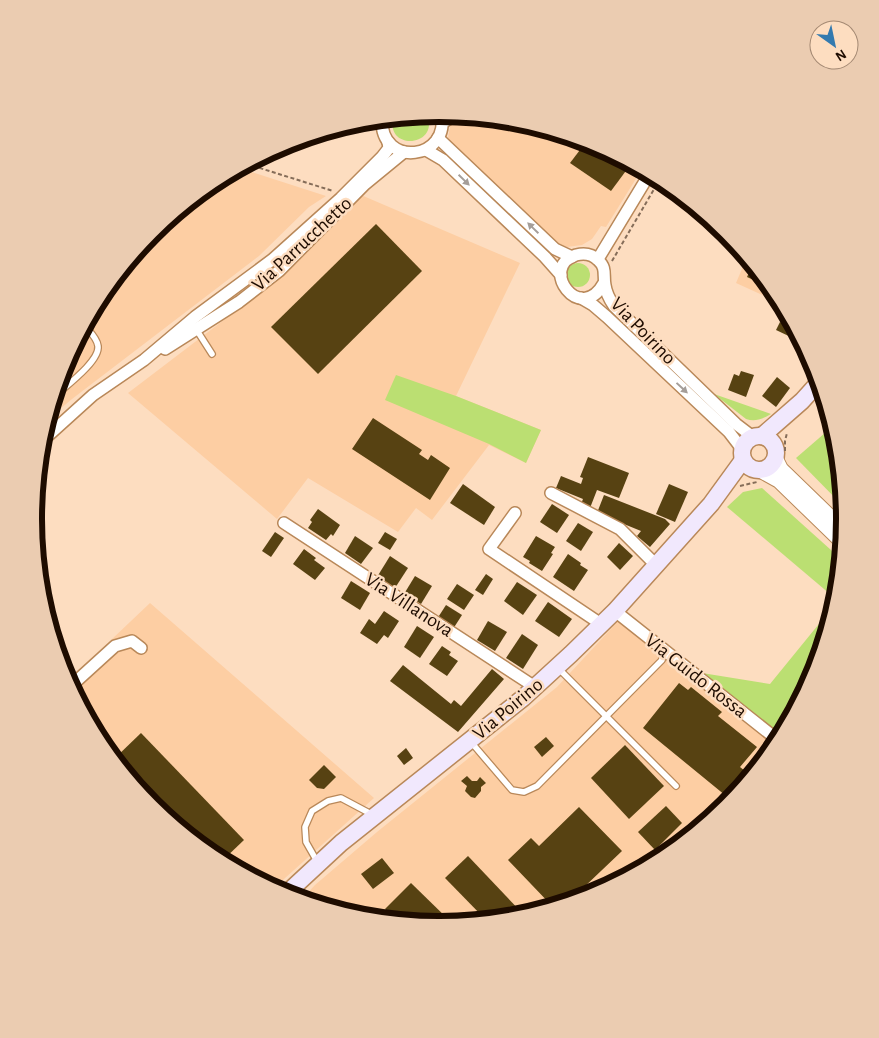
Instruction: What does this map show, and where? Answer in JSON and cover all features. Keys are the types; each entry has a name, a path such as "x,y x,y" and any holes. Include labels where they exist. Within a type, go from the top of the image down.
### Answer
{"main road":[{"name":"Via Poirino","path":"293,888 341,843 469,741 557,667 601,624 712,504 739,480 814,388"}],"street":[{"path":"383,126 388,142 394,148 404,152 418,152 426,150 438,138 441,122"},
{"path":"438,138 555,249 572,257"},
{"name":"Via Parrucchetto","path":"52,432 93,395 144,360 195,317 272,260 341,198 387,152 388,142"},
{"path":"426,150 443,160 550,262 561,275 564,288 574,296 588,298 595,295 604,283 605,270 598,259 587,254 581,254 572,257 564,265 561,275"},
{"name":"Via Parrucchetto","path":"144,360 167,348 239,302 279,271 365,184 404,152"},
{"path":"598,259 646,180"},
{"name":"Via Poirino","path":"604,283 609,299 614,306 736,424 761,453"},
{"name":"Via Poirino","path":"581,298 593,305 730,433 761,453"},
{"path":"761,453 781,468 836,522"},
{"path":"761,453 779,481 836,536"},
{"path":"551,493 620,529 656,565"},
{"path":"515,514 489,549 601,624"},
{"name":"Via Villanova","path":"284,522 534,687"},
{"name":"Via Guido Rossa","path":"614,610 772,736"},
{"path":"77,681 115,646 132,641 141,648"}],"lane":[{"path":"212,354 196,330 195,324 231,296 237,287"},
{"path":"66,386 84,369 98,351 95,338 90,331"},
{"path":"469,741 512,790 524,792 537,786 662,660 662,650"},
{"path":"557,667 676,786"},
{"path":"319,864 306,842 305,828 312,811 328,801 341,798 375,816"}],"path":[{"path":"257,167 332,190 341,198"},
{"path":"610,267 615,254 656,186"},
{"path":"761,453 785,442 788,432"}],"shaded area":[{"path":"453,123 491,125 542,136 591,152 638,175 606,227 601,226 592,239 582,245 567,247 556,244 463,155 448,138"},
{"path":"249,171 326,196 309,207 259,256 58,411 83,343 109,298 141,257 159,238 198,204"},
{"path":"361,195 520,263 456,396 541,430 526,463 489,445 432,520 416,508 398,532 308,478 277,519 128,393 283,275"},
{"path":"744,264 770,299 736,283"},
{"path":"150,603 374,798 280,882 241,863 198,834 159,800 125,761 109,740 96,718 79,686 121,649 111,640"},
{"path":"621,618 770,741 738,781 720,800 681,834 638,863 591,886 567,895 491,913 440,916 388,913 307,893 377,832 557,687"}],"green space":[{"path":"428,122 429,125 426,133 420,139 412,141 404,140 397,136 393,125"},
{"path":"578,263 583,264 589,270 589,280 583,286 578,287 573,286 567,280 566,275 567,270 573,264"},
{"path":"396,375 456,396 541,430 526,463 489,444 385,400"},
{"path":"714,394 771,414 759,419 746,419"},
{"path":"827,432 836,499 796,458"},
{"path":"762,488 835,554 829,594 727,507 743,492"},
{"path":"824,618 815,647 796,695 774,733 702,673 770,684"}],"building":[{"path":"581,148 627,169 611,191 570,163"},
{"path":"376,224 422,271 318,374 271,327"},
{"path":"750,271 758,282 747,277"},
{"path":"780,322 785,324 793,338 776,330"},
{"path":"741,371 754,375 746,397 728,390 734,374 739,376"},
{"path":"777,377 790,388 776,407 762,396"},
{"path":"373,418 422,450 419,454 428,460 431,455 450,468 430,500 352,449"},
{"path":"588,457 629,473 619,498 597,490 590,508 581,504 583,499 556,488 561,476 581,484 583,478 580,477"},
{"path":"463,484 495,507 484,525 450,503"},
{"path":"669,484 688,492 675,522 656,514"},
{"path":"604,495 665,519 670,524 650,547 637,536 641,531 597,513"},
{"path":"552,504 569,515 557,533 540,522"},
{"path":"318,509 340,525 333,536 331,534 326,540 308,528 312,522 310,520"},
{"path":"578,523 593,532 581,551 566,541"},
{"path":"275,532 284,538 271,557 262,551"},
{"path":"385,532 397,539 390,550 378,543"},
{"path":"355,536 373,548 361,564 345,553"},
{"path":"536,536 555,547 551,553 553,554 542,571 523,557"},
{"path":"619,543 633,556 620,570 607,557"},
{"path":"304,549 325,568 315,580 293,564"},
{"path":"568,554 588,570 574,591 553,577"},
{"path":"390,556 408,568 395,588 377,577"},
{"path":"486,574 493,579 483,595 475,590"},
{"path":"415,576 432,586 421,604 404,594"},
{"path":"351,581 370,593 360,610 341,598"},
{"path":"517,582 537,595 523,615 504,601"},
{"path":"457,584 474,595 464,610 447,599"},
{"path":"548,602 572,619 559,637 535,621"},
{"path":"446,605 462,615 453,629 437,619"},
{"path":"384,611 399,621 388,638 384,635 377,644 360,633 369,619 375,624"},
{"path":"488,621 507,632 495,651 477,640"},
{"path":"417,626 434,637 420,658 404,647"},
{"path":"522,634 538,645 523,669 506,658"},
{"path":"442,646 451,652 449,655 458,661 447,676 429,664"},
{"path":"403,665 451,704 454,700 461,706 492,669 504,679 458,732 390,681"},
{"path":"679,683 688,690 691,687 722,712 718,716 757,747 740,767 746,772 725,795 643,728"},
{"path":"141,733 244,840 228,855 219,849 198,834 159,800 119,754"},
{"path":"546,737 554,746 542,757 534,747"},
{"path":"625,745 664,786 629,819 591,778"},
{"path":"406,748 413,758 404,765 397,756"},
{"path":"324,765 336,777 324,789 317,788 309,780"},
{"path":"467,776 472,781 477,781 480,777 486,783 481,787 481,791 475,798 465,791 467,786 461,781"},
{"path":"666,806 682,823 655,850 638,832"},
{"path":"579,807 622,851 581,890 547,901 508,860 531,838 539,846"},
{"path":"468,856 517,908 480,914 445,878"},
{"path":"382,858 394,873 373,889 361,874"},
{"path":"411,883 445,916 389,913 385,909"}]}
